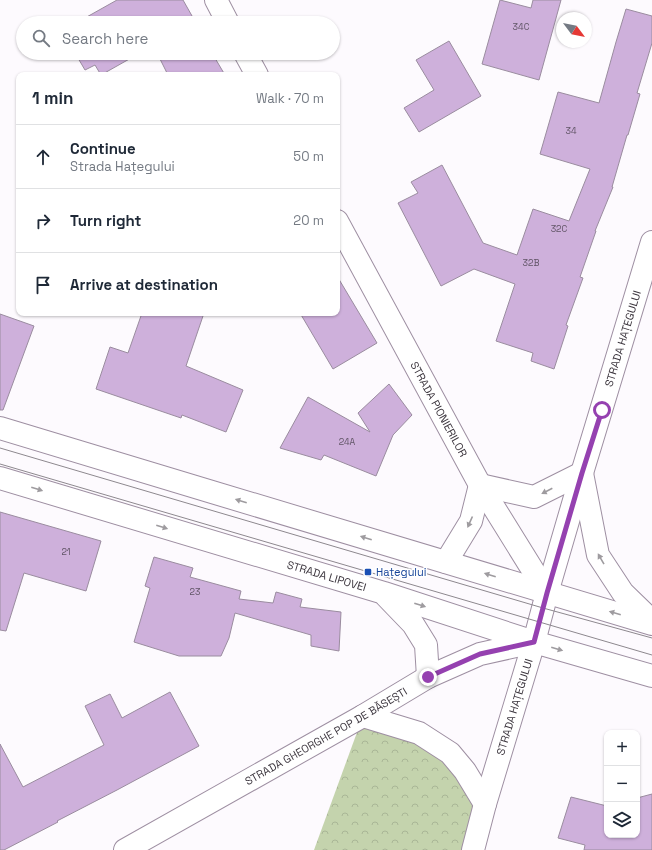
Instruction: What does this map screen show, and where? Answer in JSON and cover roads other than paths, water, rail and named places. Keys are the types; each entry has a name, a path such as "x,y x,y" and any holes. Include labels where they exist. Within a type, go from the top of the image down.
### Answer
{"street":[{"path":"216,0 224,16"},
{"path":"249,60 255,72"},
{"name":"STRADA PIONIERILOR","path":"340,227 480,485 547,593"},
{"name":"STRADA HAȚEGULUI","path":"473,850 485,804 534,642 582,473 652,242"},
{"path":"0,428 547,593 652,622"},
{"path":"446,562 471,521 480,485 534,497 582,473 598,555 623,592 652,622"},
{"name":"STRADA LIPOVEI","path":"0,478 384,593 534,642 652,676"},
{"path":"384,593 413,624 426,645 428,677"},
{"name":"STRADA GHEORGHE POP DE BĂSEȘTI","path":"125,850 363,716 428,677 480,654 534,642"},
{"path":"363,716 419,733 450,753 465,771 485,804"}],"tram line":[{"path":"0,448 543,608 652,638"},
{"path":"0,464 652,655"}],"place":[{"name":"Hațegului","path":"368,572"}]}
